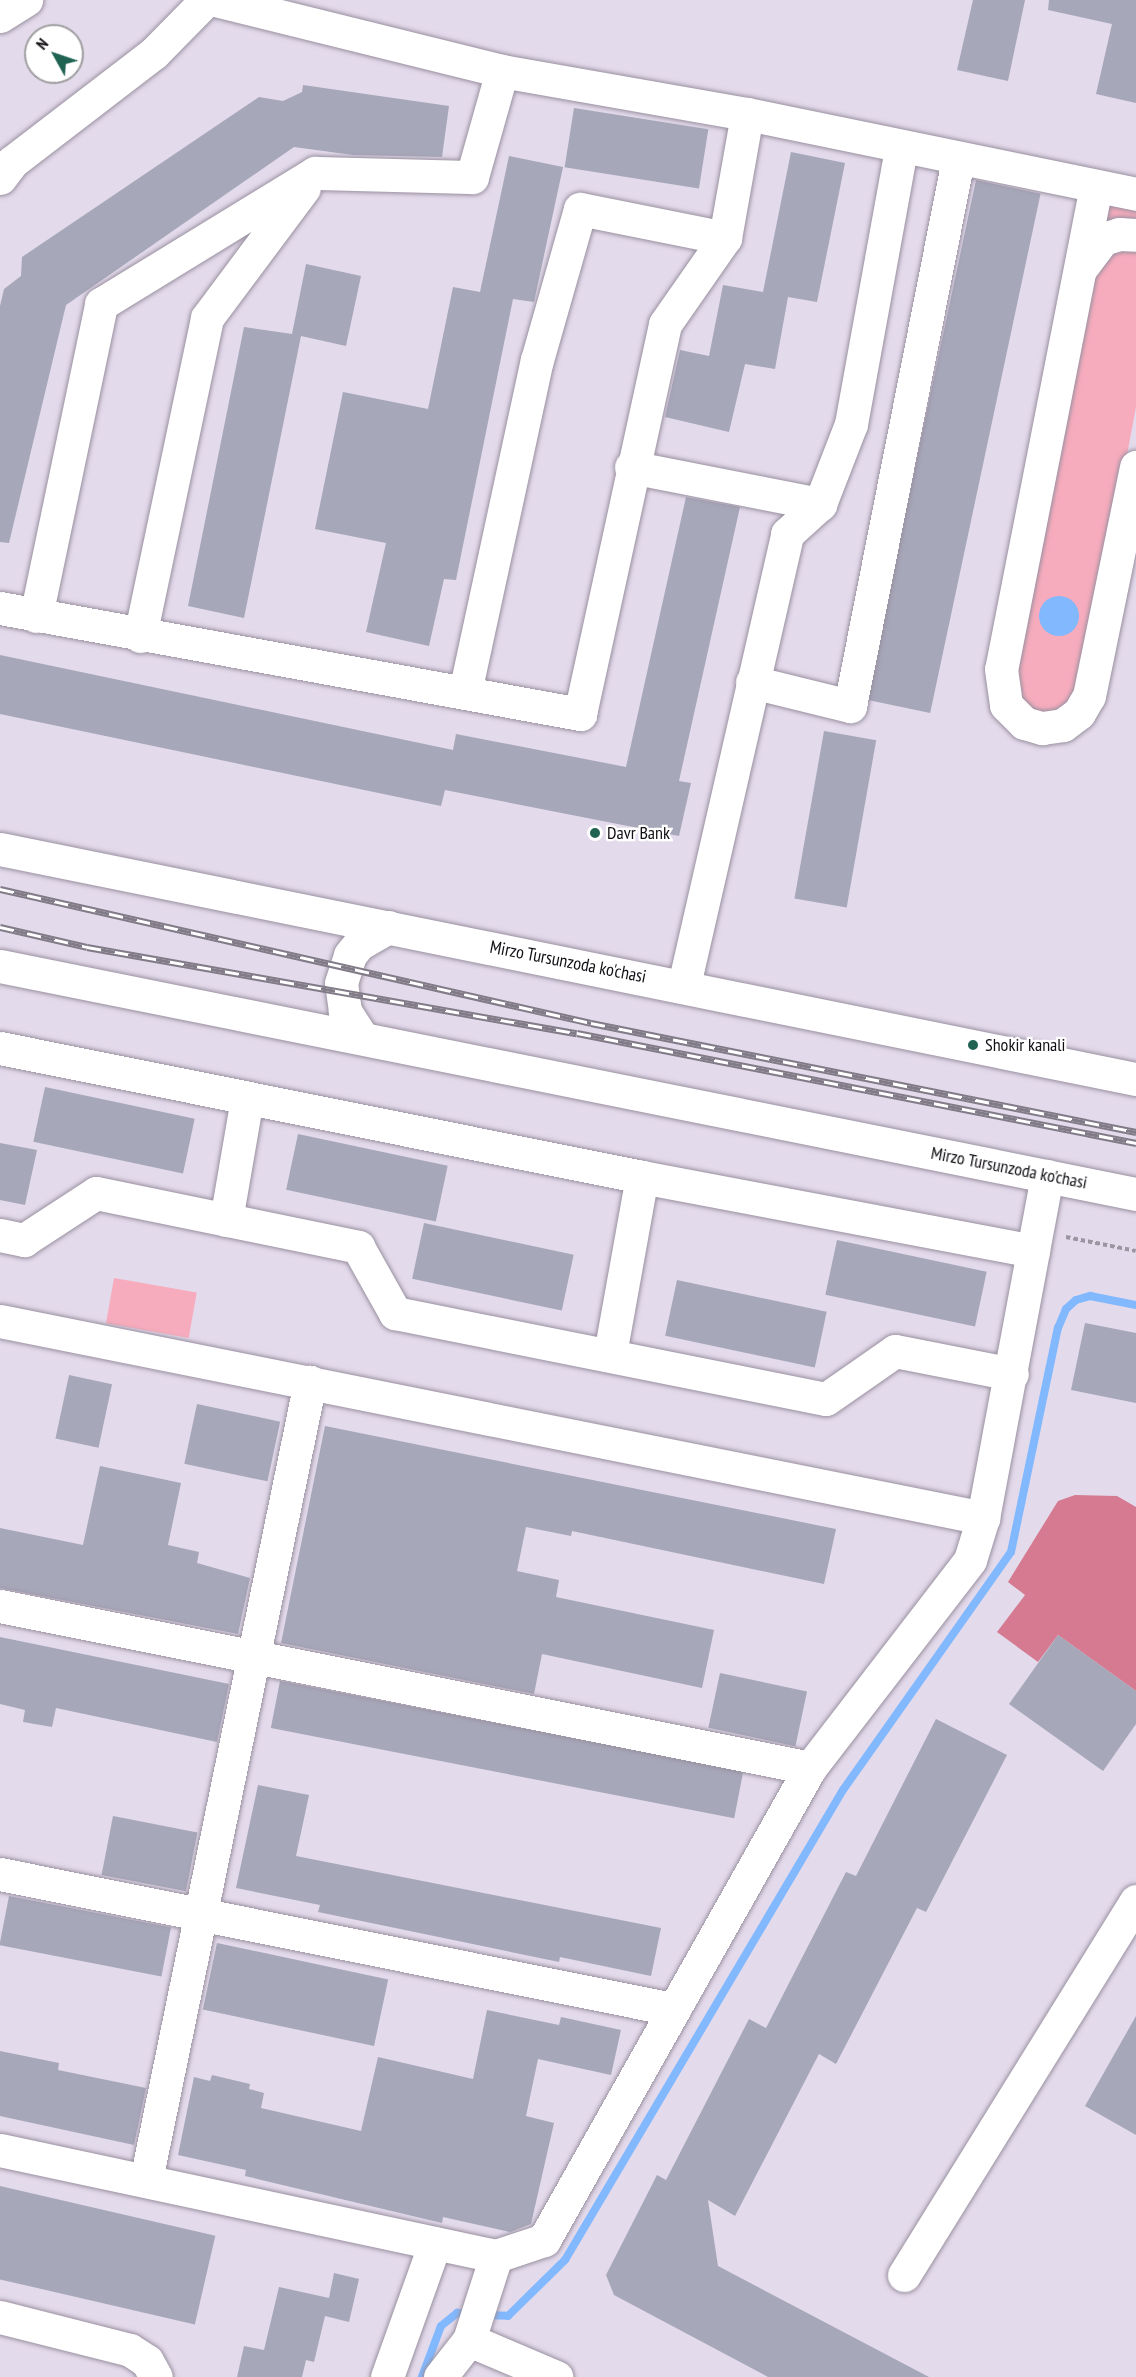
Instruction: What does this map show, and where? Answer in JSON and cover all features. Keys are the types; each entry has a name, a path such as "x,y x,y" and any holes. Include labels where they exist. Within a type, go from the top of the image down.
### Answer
{"street":[{"path":"0,16 27,0"},
{"path":"0,178 12,162 154,53 206,0"},
{"path":"215,0 502,71 747,114 901,148 1136,194"},
{"path":"36,616 101,304 315,173 472,177 502,71"},
{"path":"0,608 140,636 580,714 631,467 665,324 725,238 747,114"},
{"path":"684,985 787,534 820,504 851,424 901,148"},
{"path":"752,682 850,706 958,159"},
{"path":"140,636 207,318 315,173"},
{"path":"1096,186 1001,669 1006,705 1017,718 1032,726 1063,725 1079,713 1089,696 1136,467"},
{"path":"465,692 537,360 580,209 725,238"},
{"path":"1078,278 1091,251 1103,239 1119,234 1136,235"},
{"path":"631,467 820,504"},
{"name":"Mirzo Tursunzoda ko'chasi","path":"0,849 684,985 1136,1079"},
{"path":"361,1036 345,1011 341,983 350,955 359,944 388,927"},
{"name":"Mirzo Tursunzoda ko'chasi","path":"0,966 361,1036 1136,1194"},
{"path":"0,1048 642,1177 1033,1251"},
{"path":"226,1220 247,1098"},
{"path":"0,2150 496,2256 544,2240 672,2009 810,1768 970,1560 983,1518 1012,1374 1047,1176"},
{"path":"610,1354 642,1177"},
{"path":"0,1235 24,1240 96,1193 358,1246 394,1313 610,1354 826,1399 895,1351 1012,1374"},
{"path":"0,1322 983,1518"},
{"path":"146,2180 310,1382"},
{"path":"0,1606 810,1768"},
{"path":"0,1874 672,2009"},
{"path":"904,2275 1136,1901"},
{"path":"387,2377 435,2243"},
{"path":"441,2377 471,2336 496,2256"},
{"path":"0,2317 130,2350 147,2361 156,2377"},
{"path":"471,2336 556,2377"}],"shaded area":[{"path":"1103,203 1136,209 1136,407 1083,688 1077,700 1038,717 1013,688"},
{"path":"114,1278 197,1293 189,1338 106,1323"},
{"path":"1075,1495 1117,1496 1136,1507 1136,1691 1058,1635 1038,1662 997,1632 1025,1595 1008,1582 1058,1501"}],"water":[{"path":"1059,596 1067,597 1073,602 1078,608 1078,624 1073,630 1067,635 1059,636 1051,635 1045,630 1040,624 1039,616 1040,608 1045,602 1051,597"}],"building":[{"path":"973,0 1025,0 1008,81 957,70"},
{"path":"1049,0 1136,0 1136,103 1096,94 1112,24 1048,10"},
{"path":"303,85 449,106 442,157 353,155 294,147 66,305 9,543 0,542 0,306 4,289 21,276 22,257 259,97 283,101 302,92"},
{"path":"574,108 708,129 699,189 565,167"},
{"path":"791,152 845,163 817,302 788,297 775,369 745,364 729,432 665,417 680,350 709,356 723,285 763,292"},
{"path":"509,156 563,167 534,302 513,299 456,580 444,579 429,646 366,632 386,543 315,529 343,392 428,409 453,287 480,292"},
{"path":"976,180 1041,194 930,713 866,699"},
{"path":"306,264 361,276 346,346 301,336 244,618 188,606 244,327 292,334"},
{"path":"686,497 740,507 679,781 691,783 679,836 445,790 441,806 0,714 0,655 453,750 456,734 626,767"},
{"path":"824,731 876,740 847,908 794,898"},
{"path":"45,1087 195,1119 183,1174 33,1142"},
{"path":"298,1134 448,1166 436,1222 286,1190"},
{"path":"0,1143 37,1150 25,1205 0,1200"},
{"path":"424,1223 574,1255 562,1311 412,1279"},
{"path":"837,1240 987,1272 975,1327 825,1295"},
{"path":"677,1280 827,1312 815,1368 665,1336"},
{"path":"1085,1323 1136,1333 1136,1403 1071,1390"},
{"path":"69,1375 112,1384 99,1448 55,1439"},
{"path":"197,1404 280,1422 267,1481 184,1464"},
{"path":"325,1426 836,1529 824,1584 572,1531 571,1536 526,1527 517,1571 559,1580 556,1597 714,1630 702,1688 542,1654 534,1694 281,1643"},
{"path":"100,1466 181,1483 168,1545 199,1552 197,1563 250,1578 238,1634 0,1588 0,1528 83,1545"},
{"path":"1058,1635 1136,1691 1136,1724 1103,1771 1009,1704"},
{"path":"0,1637 229,1684 217,1742 56,1708 52,1727 23,1722 25,1710 0,1704"},
{"path":"720,1673 807,1692 795,1746 708,1728"},
{"path":"280,1681 743,1771 734,1818 271,1728"},
{"path":"936,1719 1007,1755 926,1912 917,1908 836,2064 819,2054 735,2216 708,2200 718,2266 929,2377 768,2377 614,2295 606,2275 657,2175 666,2180 749,2019 766,2028 846,1872 856,1876"},
{"path":"258,1785 309,1795 296,1856 661,1928 651,1976 560,1957 559,1962 318,1912 320,1905 236,1888"},
{"path":"113,1816 197,1832 186,1891 102,1875"},
{"path":"9,1896 171,1927 161,1977 0,1945"},
{"path":"217,1943 388,1979 374,2046 203,2010"},
{"path":"487,2010 559,2025 561,2017 621,2030 611,2075 538,2059 526,2116 554,2123 531,2224 510,2232 443,2217 442,2223 245,2176 246,2170 178,2155 194,2077 210,2081 212,2075 250,2084 249,2089 264,2093 261,2108 361,2131 378,2057 473,2079"},
{"path":"1136,2016 1136,2135 1085,2106"},
{"path":"0,2051 59,2063 58,2070 146,2088 134,2145 0,2116"},
{"path":"0,2186 215,2236 195,2324 0,2279"},
{"path":"334,2273 359,2279 349,2322 325,2316 314,2362 306,2360 302,2377 237,2377 244,2346 264,2350 279,2287 329,2298"}],"waterway":[{"path":"484,2315 508,2316 565,2260 843,1790 1011,1552 1058,1328 1066,1309 1076,1300 1090,1296 1136,1305"},
{"path":"422,2377 441,2326 457,2313 471,2314"}],"railway":[{"path":"0,889 591,1023 1136,1132"},
{"path":"0,927 87,947 577,1033 1136,1143"}],"place":[{"name":"Davr Bank","path":"595,833"},
{"name":"Shokir kanali","path":"973,1045"}]}
